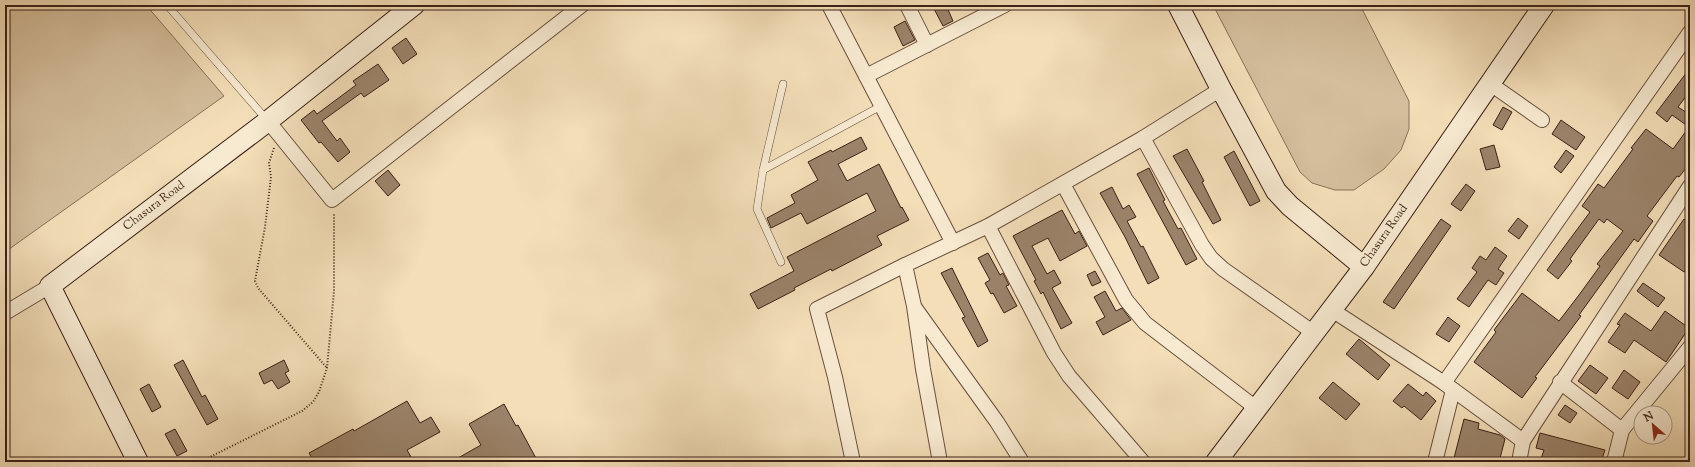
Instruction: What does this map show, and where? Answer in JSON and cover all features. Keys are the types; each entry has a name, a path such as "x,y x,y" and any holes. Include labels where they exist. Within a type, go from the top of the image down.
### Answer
{"street":[{"name":"Chasura Road","path":"50,286 274,127 414,5"},
{"path":"274,127 332,200 582,5"},
{"path":"829,5 952,243"},
{"path":"906,5 927,45"},
{"path":"866,76 1004,5"},
{"path":"1178,5 1220,89 1276,191 1290,206 1364,266"},
{"name":"Chasura Road","path":"1216,462 1364,266 1544,5"},
{"path":"1434,462 1448,387 1690,32"},
{"path":"1489,83 1542,120"},
{"path":"853,462 835,377 816,309 988,226 1143,138 1220,89"},
{"path":"1143,138 1202,245 1211,258 1223,269 1314,333"},
{"path":"1063,184 1126,300 1134,311 1145,323 1256,408"},
{"path":"1519,462 1523,441 1560,382 1690,186"},
{"path":"988,226 1054,353 1069,376 1143,462"},
{"path":"905,265 914,306 923,369 940,462"},
{"path":"5,313 50,286 138,462"},
{"path":"914,306 997,422 1022,462"},
{"path":"1332,310 1448,387 1523,441"},
{"path":"1614,462 1622,430 1676,366 1690,347"},
{"path":"1676,366 1690,368"},
{"path":"1560,382 1622,430"}],"lane":[{"path":"167,5 274,127"},
{"path":"781,262 757,209 763,170 783,84"},
{"path":"763,170 881,106"}],"path":[{"path":"274,127 269,163 271,177 265,227 255,281 258,288 327,368"},
{"path":"200,462 302,411 313,402 319,392 327,368 334,291 334,213 332,200"}],"shaded area":[{"path":"5,5 146,5 224,96 5,252"},
{"path":"1213,5 1360,5 1409,101 1409,129 1401,150 1384,169 1354,190 1335,190 1312,183 1300,172"}],"building":[{"path":"932,5 946,5 953,21 943,26"},
{"path":"905,21 915,40 903,46 894,27"},
{"path":"406,38 417,54 403,64 392,48"},
{"path":"378,64 389,80 364,97 361,93 322,121 337,141 340,138 350,152 338,162 321,142 319,143 301,120 314,110 317,114 356,85 353,81"},
{"path":"1690,68 1690,91 1678,107 1690,115 1690,163 1679,177 1677,176 1647,216 1653,221 1638,242 1634,239 1579,315 1581,316 1535,377 1537,378 1522,398 1474,362 1496,332 1494,330 1522,293 1559,321 1579,295 1600,266 1597,264 1623,231 1607,219 1604,223 1599,219 1570,259 1572,261 1558,279 1547,270 1590,212 1582,206 1598,184 1604,188 1633,149 1631,148 1646,129 1673,149 1689,127 1672,115 1667,122 1656,113"},
{"path":"1503,107 1512,112 1502,130 1493,125"},
{"path":"1561,120 1585,137 1576,150 1552,134"},
{"path":"861,137 867,149 838,164 847,181 879,164 901,208 902,207 909,220 877,236 882,245 832,271 831,269 794,288 795,290 758,309 750,294 794,271 787,257 876,211 867,193 807,224 801,213 771,228 767,218 795,203 791,195 818,180 808,162"},
{"path":"1494,145 1500,167 1486,170 1480,149"},
{"path":"1187,149 1204,181 1202,182 1221,220 1213,224 1173,156"},
{"path":"1566,150 1574,156 1561,173 1554,167"},
{"path":"1234,151 1260,201 1250,206 1224,157"},
{"path":"1149,168 1165,200 1163,201 1178,229 1181,228 1197,259 1186,265 1137,174"},
{"path":"388,170 400,185 388,196 375,181"},
{"path":"1466,184 1475,191 1461,211 1451,204"},
{"path":"1112,187 1123,209 1129,205 1136,217 1127,221 1141,247 1143,246 1159,278 1148,284 1125,237 1100,193"},
{"path":"1062,210 1075,234 1079,231 1087,246 1060,261 1048,238 1032,246 1047,274 1054,270 1061,283 1052,288 1072,323 1061,329 1043,292 1041,294 1034,281 1036,280 1013,236"},
{"path":"1518,218 1528,226 1519,239 1508,231"},
{"path":"1441,219 1451,226 1394,309 1383,302"},
{"path":"1684,219 1690,223 1690,263 1684,272 1659,255"},
{"path":"1495,247 1507,256 1498,269 1504,273 1496,285 1488,280 1469,307 1457,299 1477,272 1472,268 1480,256 1486,260"},
{"path":"988,253 1000,275 1003,273 1009,285 1006,286 1017,306 1004,313 993,293 991,294 985,283 990,280 978,258"},
{"path":"952,268 988,341 978,347 962,318 965,317 941,273"},
{"path":"1095,271 1101,282 1092,286 1087,275"},
{"path":"1643,283 1665,298 1658,307 1637,291"},
{"path":"1105,291 1116,311 1122,308 1131,320 1103,335 1096,322 1105,317 1094,297"},
{"path":"1665,311 1689,328 1666,362 1634,340 1625,353 1608,342 1620,325 1617,324 1625,313 1651,331"},
{"path":"1448,317 1460,326 1449,342 1436,334"},
{"path":"1359,339 1390,365 1378,380 1346,354"},
{"path":"183,360 202,397 205,395 218,419 207,425 174,365"},
{"path":"284,360 289,371 285,373 290,382 278,389 272,380 264,384 259,373"},
{"path":"1590,365 1608,378 1596,394 1578,381"},
{"path":"1624,370 1640,382 1628,399 1612,388"},
{"path":"1333,382 1360,404 1346,420 1319,398"},
{"path":"149,384 161,407 152,412 140,389"},
{"path":"1408,384 1423,396 1426,392 1436,401 1421,420 1404,406 1402,408 1393,401"},
{"path":"407,401 420,423 431,417 440,432 407,450 414,462 314,462 309,453 353,429 354,431"},
{"path":"504,404 516,426 518,425 538,462 451,462 481,445 469,424"},
{"path":"1565,405 1577,413 1570,423 1558,415"},
{"path":"1464,419 1479,423 1478,429 1500,435 1505,439 1499,462 1481,462 1472,460 1471,462 1453,462"},
{"path":"175,429 187,451 177,456 165,434"},
{"path":"1540,433 1605,450 1601,462 1540,462 1544,450 1536,448"}]}
